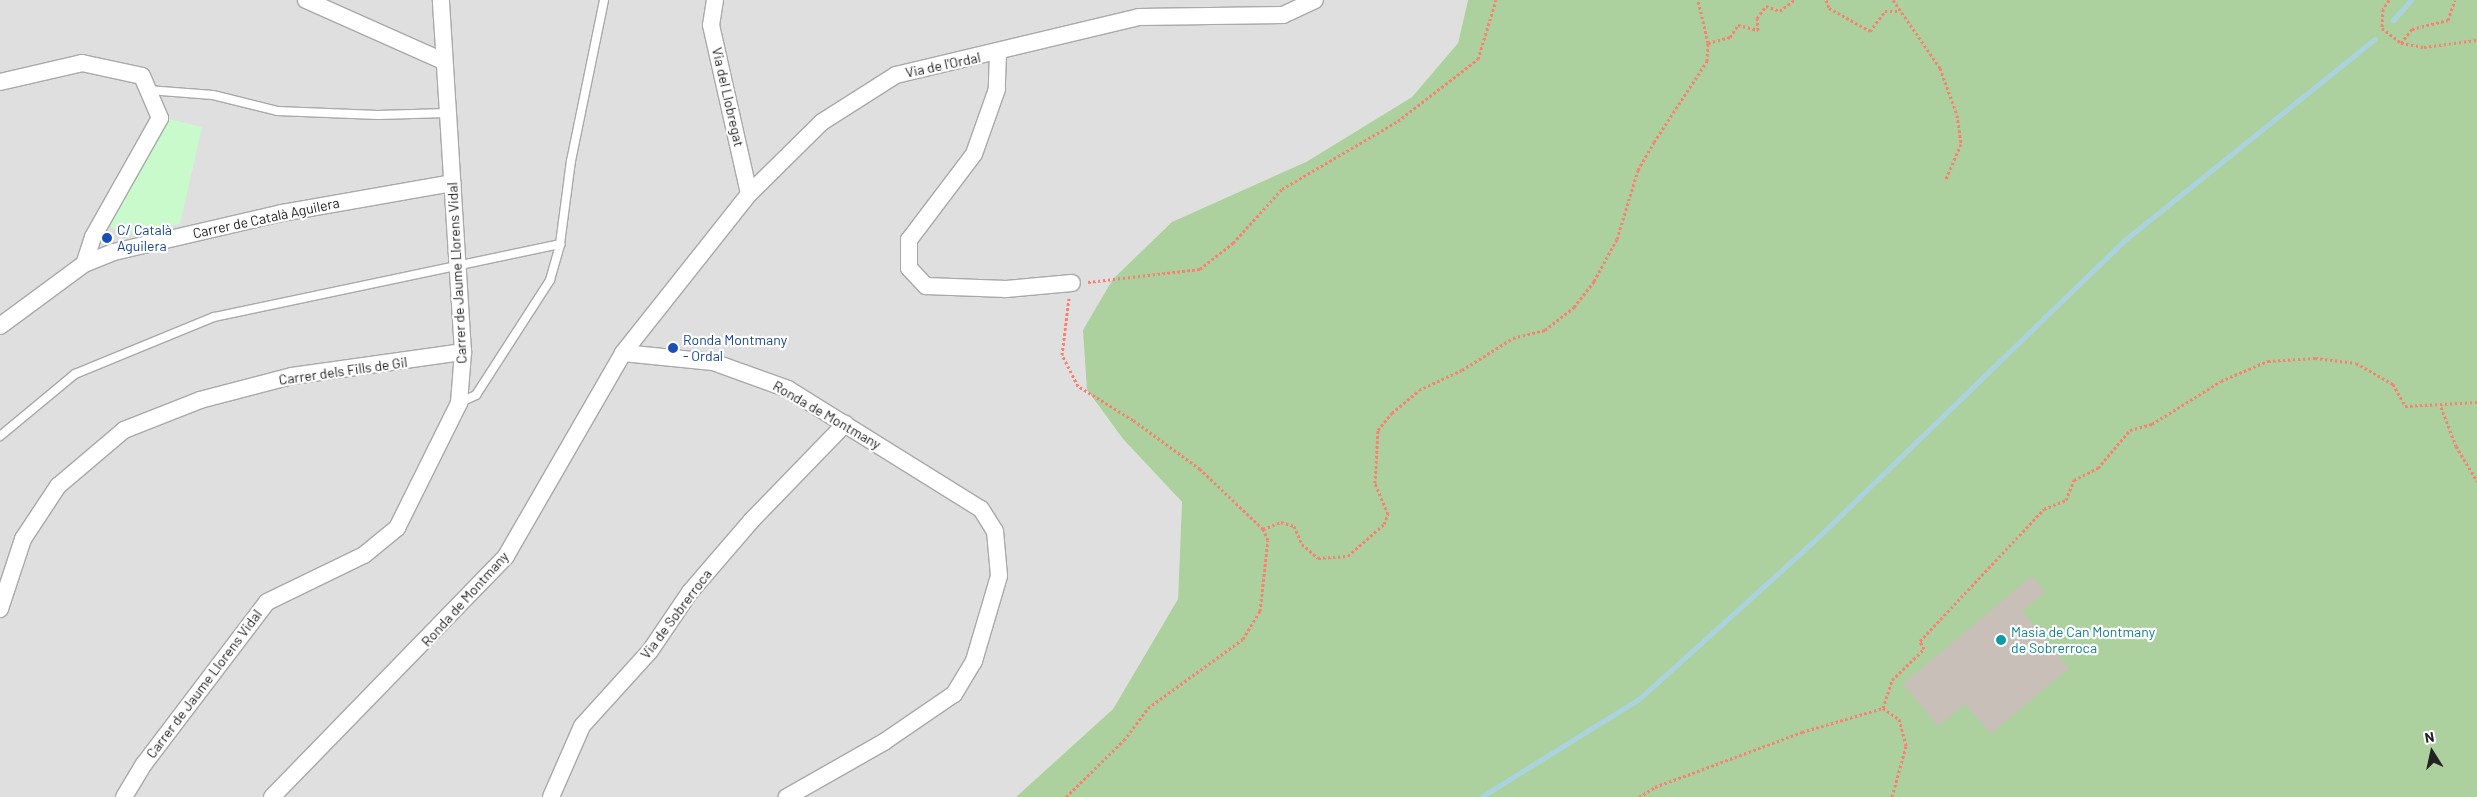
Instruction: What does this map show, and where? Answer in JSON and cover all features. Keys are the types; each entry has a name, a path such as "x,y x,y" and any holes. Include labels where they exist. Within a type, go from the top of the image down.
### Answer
{"street":[{"path":"306,0 443,61"},
{"name":"Carrer de Jaume Llorens Vidal","path":"124,797 144,764 267,602 364,555 397,528 459,403 463,352 443,61 441,0"},
{"name":"Via del Llobregat","path":"715,0 711,25 749,194"},
{"name":"Via de l'Ordal","path":"623,353 749,194 822,122 896,75 998,53 1139,16 1283,15 1315,0"},
{"path":"998,53 997,89 974,154 909,240 910,268 926,286 1006,290 1072,283"},
{"path":"0,82 82,63 142,76 160,118 92,237 84,264"},
{"name":"Carrer de Català Aguilera","path":"0,326 84,264 114,252 282,213 452,183"},
{"name":"Carrer dels Fills de Gil","path":"0,609 23,539 58,486 124,430 200,400 292,376 463,352"},
{"name":"Ronda de Montmany","path":"272,797 506,556 623,353 713,362 743,370 788,389 981,509 995,531 999,576 974,661 954,694 892,737 787,797"},
{"name":"Via de Sobrerroca","path":"551,797 582,726 650,651 690,592 746,527 845,424"}],"lane":[{"path":"459,403 476,395 550,280 560,244 571,161 604,0"},
{"path":"148,90 213,95 276,111 378,116 447,113"},
{"path":"0,436 75,374 214,317 560,244"}],"path":[{"path":"1066,797 1124,740 1148,708 1243,639 1262,602 1268,540 1263,529 1173,448 1078,386 1062,355 1072,283 1200,269 1234,243 1282,189 1398,121 1478,59 1496,0"},
{"path":"1263,529 1281,522 1294,526 1302,544 1318,558 1348,556 1384,524 1388,514 1375,483 1378,430 1419,390 1514,338 1545,330 1574,307 1610,254 1638,170 1707,61 1708,43 1698,0"},
{"path":"1708,43 1730,38 1738,25 1758,30 1757,18 1766,6 1780,11 1794,0"},
{"path":"1826,0 1829,8 1870,31 1885,11 1897,11"},
{"path":"1893,0 1897,11 1940,68 1957,115 1961,144 1945,181"},
{"path":"2389,0 2383,9 2382,28 2401,43 2424,47 2477,40"},
{"path":"2401,43 2412,29 2448,20 2455,0"},
{"path":"1883,708 1892,680 1924,649 1920,641 2044,509 2066,500 2074,480 2098,468 2130,430 2152,424 2221,382 2268,361 2315,358 2356,363 2393,384 2406,406 2441,406 2477,402"},
{"path":"2441,406 2456,446 2477,481"},
{"path":"1639,797 1655,787 1802,732 1883,708"},
{"path":"1883,708 1899,719 1906,746 1892,797"}],"shaded area":[{"path":"0,0 1468,0 1458,43 1412,97 1306,162 1087,391 1123,439 1182,502 1178,599 1113,709 1016,797 0,797"}],"green space":[{"path":"1468,0 2477,0 2477,797 1016,797 1113,709 1178,599 1182,502 1123,439 1087,390 1083,330 1113,279 1172,222 1306,162 1412,97 1458,43"},
{"path":"165,118 202,127 180,224 121,236 108,223"}],"building":[{"name":"Masia de Can Montmany de Sobrerroca","path":"2032,576 2045,592 2022,611 2069,668 1991,734 1965,704 1938,726 1903,684"}],"waterway":[{"path":"2393,20 2411,0"},
{"path":"1481,797 1639,699 1813,542 2126,239 2375,39"}],"place":[{"name":"C/ Català Aguilera","path":"107,238"},
{"name":"Ronda Montmany - Ordal","path":"673,348"},
{"name":"Masia de Can Montmany de Sobrerroca","path":"2001,640"}]}
